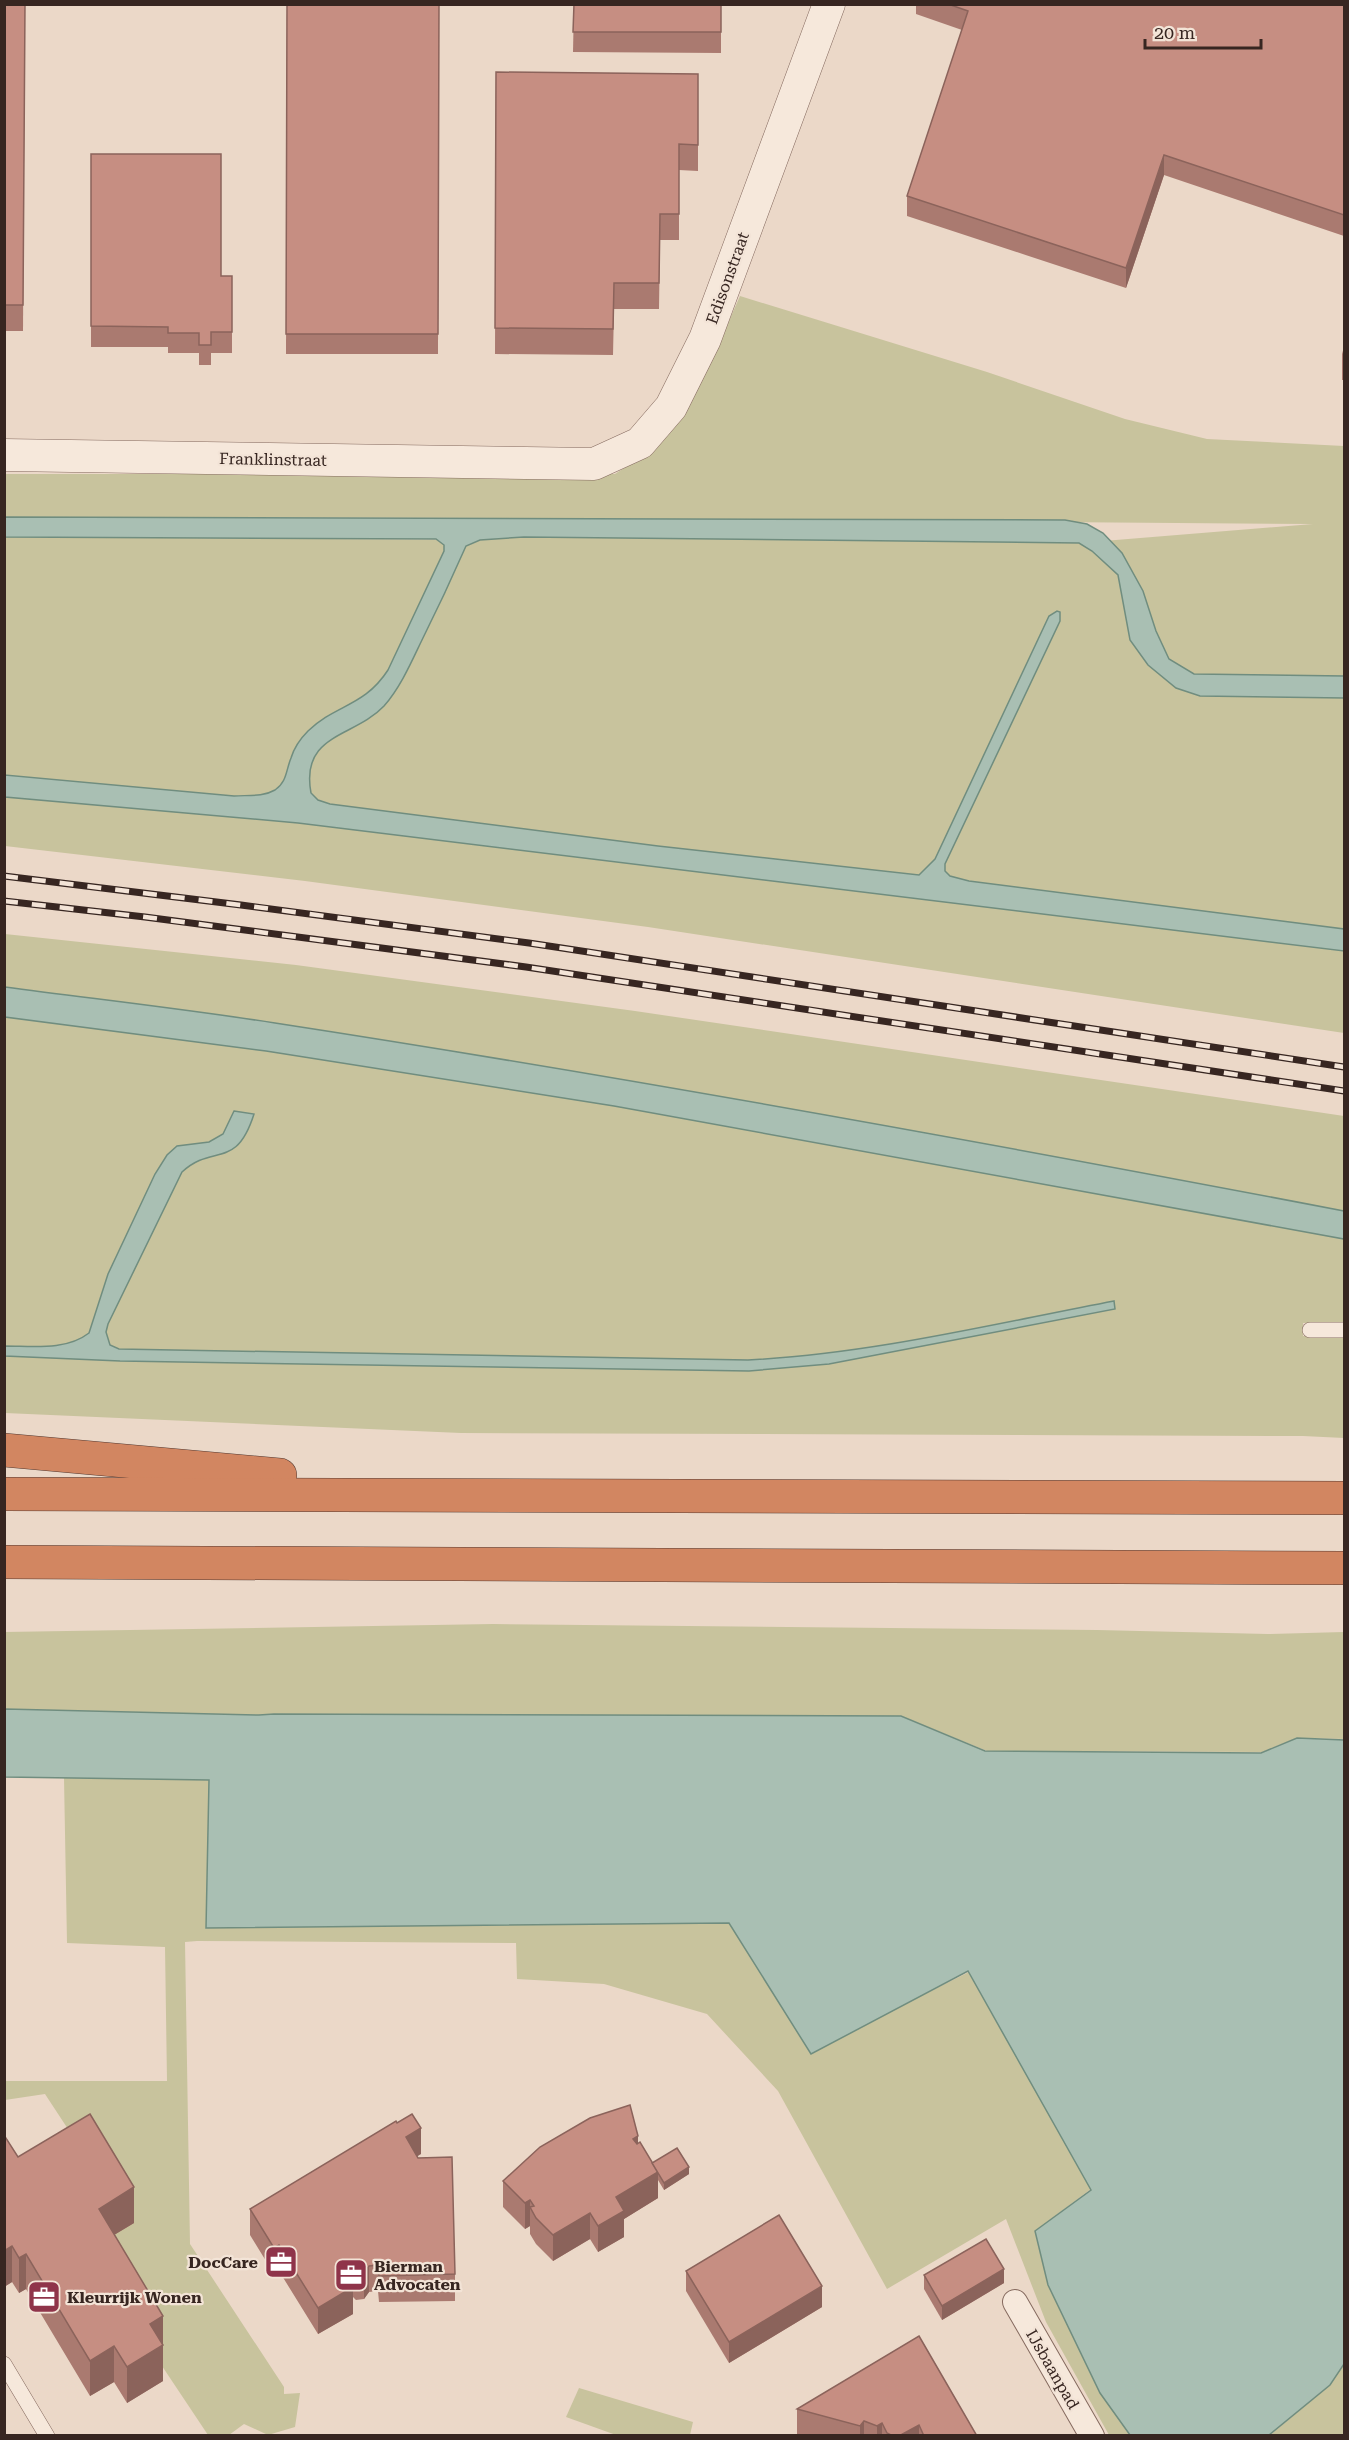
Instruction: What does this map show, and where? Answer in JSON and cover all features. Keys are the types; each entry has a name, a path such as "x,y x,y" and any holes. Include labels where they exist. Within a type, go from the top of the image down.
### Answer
{"highway":[{"path":"4,1450 497,1495"},
{"path":"4,1494 1344,1498"},
{"path":"4,1562 1344,1568"},
{"path":"4,1586 317,1563"}],"street":[{"name":"Edisonstraat","path":"541,463 594,464 640,443 671,407 705,339 829,4"},
{"name":"Franklinstraat","path":"4,455 541,463"},
{"name":"IJsbaanpad","path":"1014,2302 1092,2436"}],"lane":[{"path":"1310,1330 1344,1330"},
{"path":"4,2364 47,2436"}],"shaded area":[{"path":"740,296 987,372 1125,419 1207,439 1344,446 1344,1033 648,927 305,881 5,846 5,537 480,540 524,537 1079,543 1313,524 533,518 5,517 5,474 615,474 657,444 688,406"},
{"path":"5,517 1065,520 1087,524 1103,533 1122,553 1143,591 1156,631 1169,659 1194,674 1344,676 1344,698 1200,696 1176,688 1148,665 1130,640 1118,575 1092,551 1079,543 524,537 480,540 466,546 409,667 390,699 372,716 321,748 314,759 310,773 311,793 318,800 330,804 658,846 919,875 935,859 1049,616 1057,611 1060,612 1060,621 945,864 945,871 950,876 969,881 1344,929 1344,951 298,823 5,797 5,775 234,796 260,795 275,790 284,780 294,751 305,734 318,722 360,698 379,682 388,670 444,551 444,545 436,539 5,537"},
{"path":"5,934 296,965 635,1011 1344,1116 1344,1323 1303,1323 1303,1336 1344,1337 1344,1438 461,1433 5,1413"},
{"path":"5,987 241,1018 543,1066 944,1136 1344,1211 1344,1239 614,1106 266,1051 5,1017"},
{"path":"234,1111 254,1114 247,1132 240,1143 231,1150 204,1159 182,1172 108,1324 106,1332 110,1345 119,1349 748,1360 794,1357 886,1345 1114,1301 1115,1309 829,1364 749,1371 120,1361 5,1356 5,1346 59,1345 80,1339 89,1333 108,1274 155,1174 167,1155 177,1146 209,1142 223,1134"},
{"path":"493,1624 1268,1634 1344,1632 1344,1739 1297,1738 1262,1752 987,1751 901,1716 259,1715 5,1709 4,1632"},
{"path":"5,1709 259,1715 901,1716 985,1751 1261,1753 1297,1738 1344,1740 1344,2364 1330,2385 1269,2435 1130,2435 1100,2393 1048,2285 1035,2231 1091,2190 968,1971 811,2054 729,1923 206,1928 209,1780 5,1777"},
{"path":"64,1778 209,1780 207,1928 729,1923 810,2051 969,1972 1091,2189 1035,2231 1048,2285 1100,2393 1130,2435 1109,2435 1046,2322 1006,2219 887,2289 778,2091 707,2014 604,1984 517,1979 516,1943 197,1941 185,1942 190,2244 284,2387 284,2394 300,2393 295,2427 268,2435 244,2424 229,2435 208,2435 152,2351 99,2242 127,2219 45,2094 5,2100 4,2081 167,2081 165,1947 67,1943"},
{"path":"1344,2364 1344,2435 1269,2436 1330,2385"},
{"path":"579,2388 693,2422 690,2435 616,2435 566,2417"}],"building":[{"path":"4,4 25,4 23,305 4,305"},
{"path":"287,4 439,4 438,334 286,334"},
{"path":"574,4 721,4 721,32 573,32"},
{"path":"948,4 1344,4 1344,215 1164,155 1126,268 907,196 968,11"},
{"path":"496,72 698,74 698,145 679,144 679,214 660,214 659,283 614,283 613,329 495,328"},
{"path":"91,154 221,154 221,276 232,276 232,332 211,332 211,345 199,345 199,333 168,333 168,327 91,326"},
{"path":"630,2105 638,2136 633,2139 637,2144 640,2142 658,2172 616,2197 624,2211 598,2226 590,2213 553,2235 536,2218 530,2207 534,2206 530,2200 525,2203 503,2181 540,2147 590,2118"},
{"path":"90,2114 134,2187 99,2209 163,2316 150,2324 163,2345 127,2367 114,2346 90,2361 26,2254 19,2258 12,2246 4,2251 4,2135 18,2157"},
{"path":"412,2114 421,2128 406,2137 418,2158 452,2157 455,2274 379,2276 378,2265 369,2266 364,2273 356,2274 352,2270 345,2274 353,2287 318,2308 279,2245 274,2248 250,2209 396,2121 397,2123"},
{"path":"677,2148 689,2167 664,2183 652,2163"},
{"path":"779,2215 822,2286 729,2342 686,2271"},
{"path":"986,2239 1004,2269 942,2306 924,2275"},
{"path":"919,2336 977,2436 924,2436 919,2425 899,2436 893,2436 887,2433 882,2423 877,2426 864,2421 860,2426 797,2409"}],"railway":[{"path":"4,876 529,943 1344,1067"},
{"path":"4,901 145,917 526,967 1344,1091"}],"place":[{"name":"DocCare","path":"281,2262"},
{"name":"Bierman Advocaten","path":"351,2275"},
{"name":"Kleurrijk Wonen","path":"44,2297"}]}
